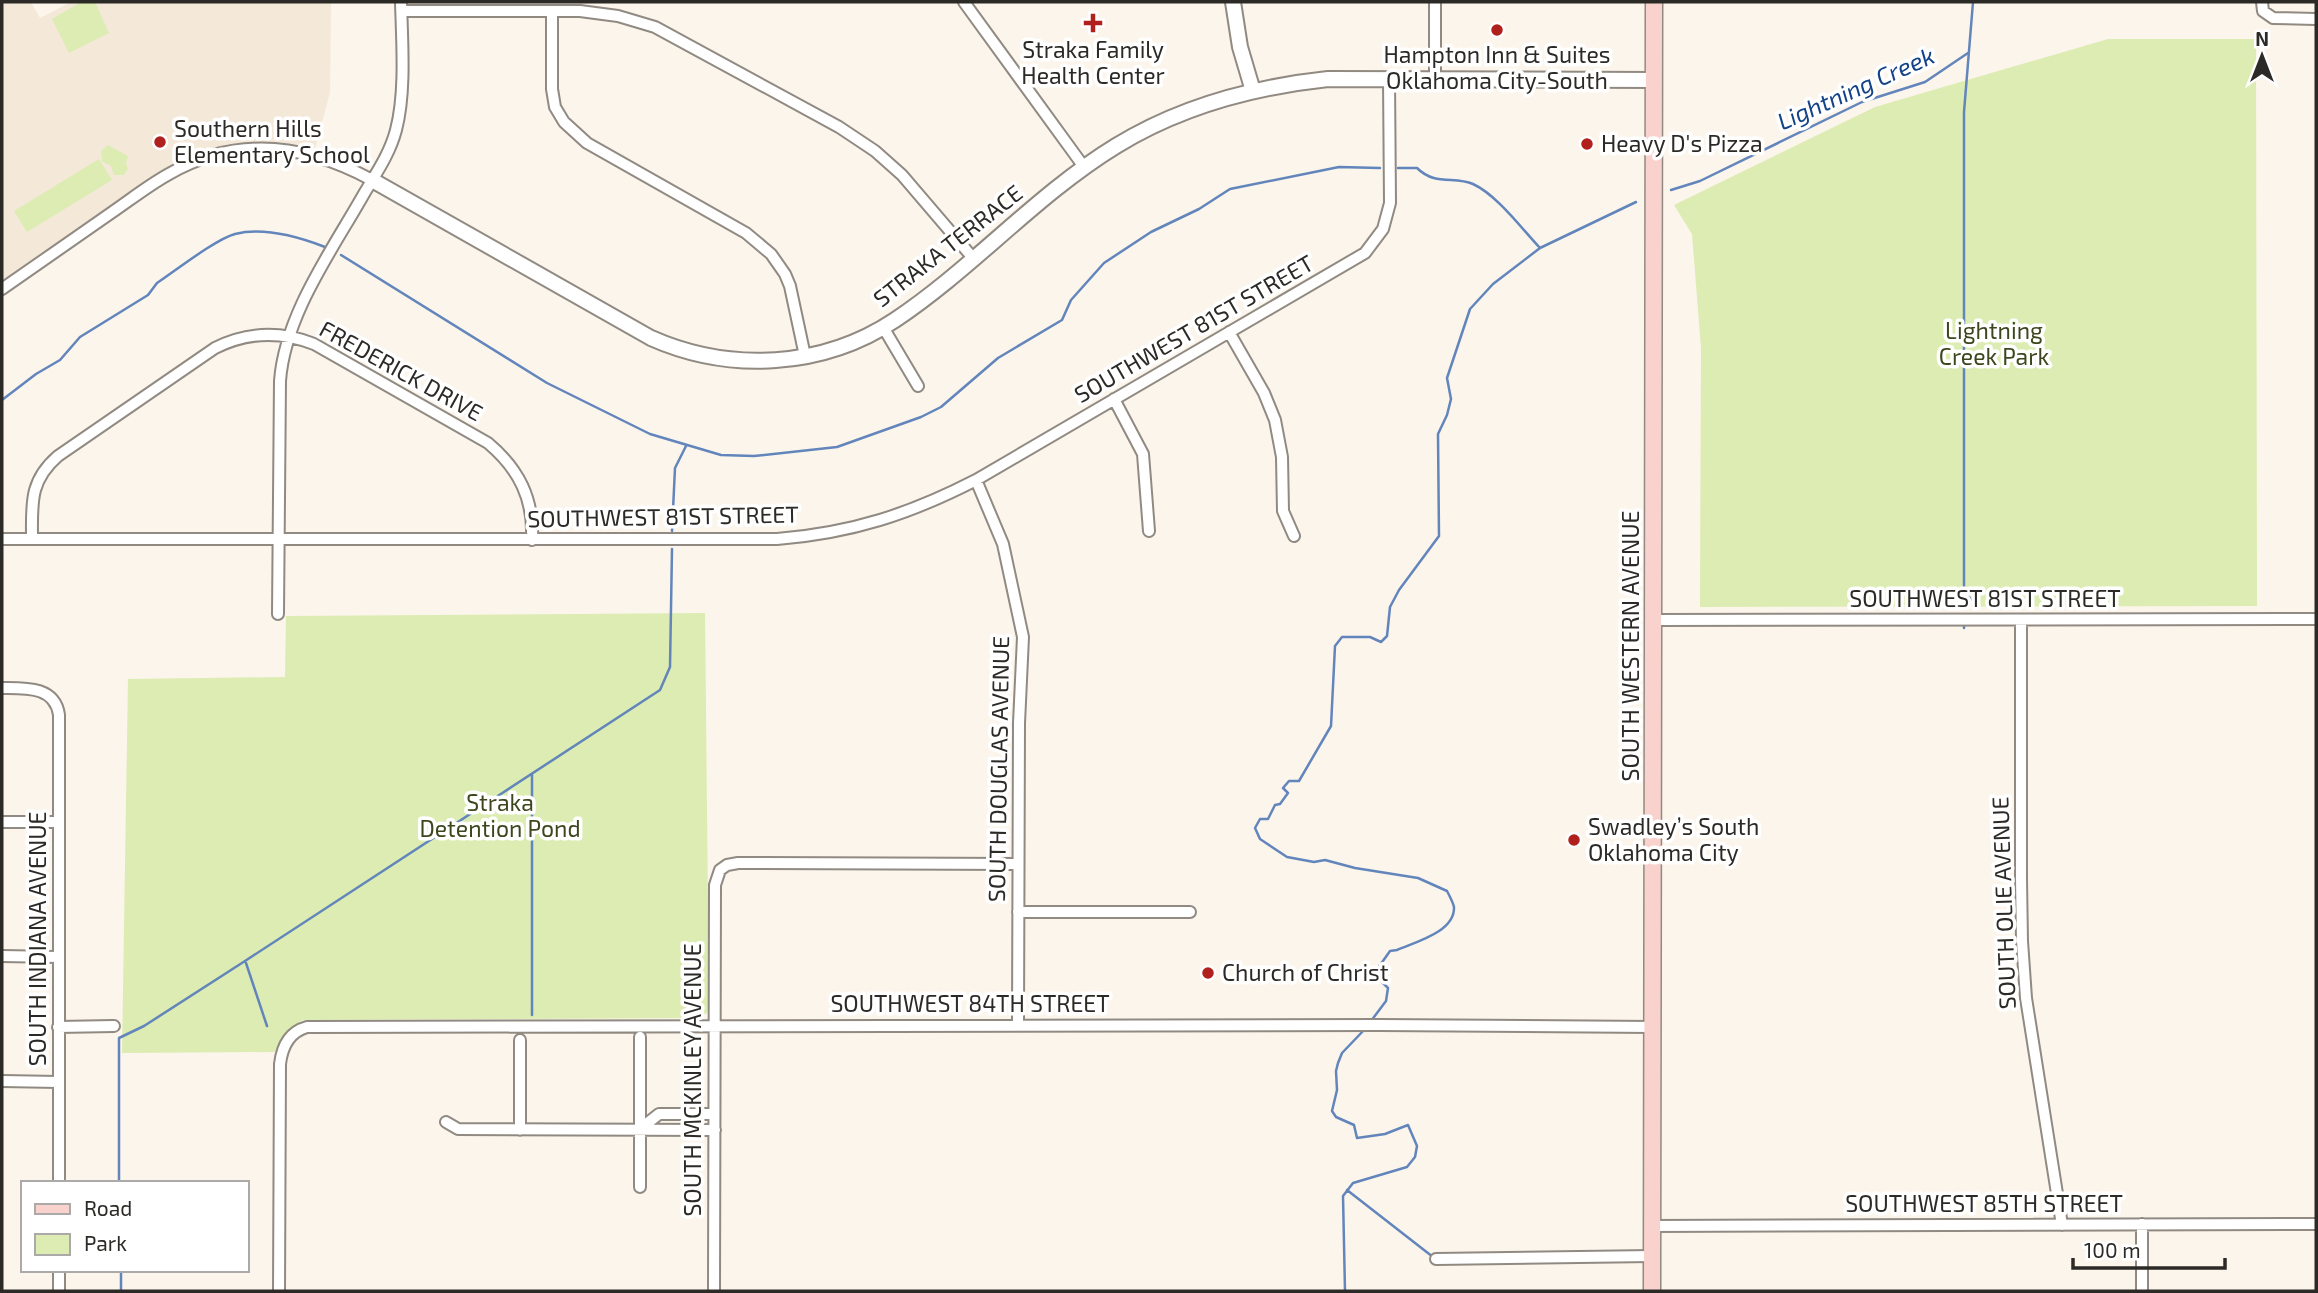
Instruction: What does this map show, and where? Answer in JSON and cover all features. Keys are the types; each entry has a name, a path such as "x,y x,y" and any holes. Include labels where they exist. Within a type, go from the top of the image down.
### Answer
{"main road":[{"name":"SOUTH WESTERN AVENUE","path":"1652,1291 1654,2"}],"street":[{"path":"964,2 1084,167"},
{"path":"1233,2 1240,47 1253,91"},
{"path":"1435,2 1435,79"},
{"path":"2262,2 2263,11 2273,18 2316,19"},
{"path":"278,614 282,358 288,337 306,297 387,154 399,114 401,6 599,12 655,27 857,138 902,174 973,258"},
{"path":"552,11 552,89 555,107 564,122 587,143 746,233 771,254 790,286 805,356"},
{"name":"STRAKA TERRACE","path":"2,289 167,175 215,155 252,149 285,150 325,158 372,180 627,326 662,343 706,356 743,361 770,361 805,356 844,345 883,327 912,307 1084,167 1119,144 1171,117 1209,103 1253,91 1328,79 1654,80"},
{"name":"SOUTHWEST 81ST STREET","path":"2,539 766,540 818,535 891,518 976,480 1365,253 1377,239 1388,216 1390,203 1389,79"},
{"path":"883,327 918,386"},
{"path":"1229,332 1264,393 1275,421 1282,457 1283,511 1294,536"},
{"name":"FREDERICK DRIVE","path":"32,539 33,496 38,478 58,456 215,348 228,341 265,334 303,340 326,351 467,431 499,453 515,470 526,492 533,540"},
{"path":"1114,399 1143,454 1149,531"},
{"name":"SOUTH DOUGLAS AVENUE","path":"976,480 1003,544 1022,627 1018,1025"},
{"name":"SOUTHWEST 81ST STREET","path":"1654,620 2316,619"},
{"name":"SOUTH OLIE AVENUE","path":"2021,620 2023,962 2026,998 2062,1225"},
{"name":"SOUTH INDIANA AVENUE","path":"2,688 37,690 52,698 59,715 58,1181"},
{"path":"2,822 59,822"},
{"name":"SOUTH MCKINLEY AVENUE","path":"714,1291 715,886 720,870 727,865 738,863 1018,864"},
{"path":"1018,912 1190,912"},
{"path":"2,956 58,957"},
{"name":"SOUTHWEST 84TH STREET","path":"279,1291 280,1064 282,1051 290,1037 301,1028 714,1025 1653,1027"},
{"path":"58,1027 114,1026"},
{"path":"640,1037 640,1187"},
{"path":"520,1040 520,1130"},
{"path":"2,1081 58,1082"},
{"path":"640,1129 659,1114 714,1114"},
{"path":"446,1122 458,1129 715,1130"},
{"path":"2142,1224 2142,1291"},
{"name":"SOUTHWEST 85TH STREET","path":"1653,1226 2316,1224"},
{"path":"1436,1259 1652,1256"},
{"path":"59,1272 59,1291"}],"shaded area":[{"name":"Southern Hills Elementary School","path":"2,2 31,2 40,18 71,2 331,2 330,92 315,149 286,143 249,142 203,151 176,162 2,281"}],"green space":[{"path":"81,2 95,2 109,33 69,53 52,19"},
{"name":"Lightning Creek Park","path":"2108,39 2256,39 2257,606 1700,607 1701,348 1692,234 1674,205 1875,107"},
{"path":"108,145 128,156 128,169 124,175 114,175 111,166 102,161 101,151"},
{"path":"99,159 112,180 27,232 14,211"},
{"name":"Straka Detention Pond","path":"705,613 709,1006 707,1013 701,1018 303,1020 286,1033 275,1052 122,1053 128,679 285,677 286,616"}],"waterway":[{"path":"1964,609 1964,112 1973,2"},
{"name":"Lightning Creek","path":"1671,190 1700,181 1862,102 1925,82 1968,53"},
{"path":"341,255 547,383 650,434 721,455 754,456 837,447 921,417 941,407 998,358 1062,320 1071,300 1104,263 1151,232 1199,209 1230,189 1339,167 1380,168"},
{"path":"1398,168 1417,168 1431,177 1466,182 1482,189 1500,204 1540,248"},
{"name":"Lightning Creek","path":"1371,1021 1386,1001 1388,988 1380,980 1378,968 1390,951 1433,935 1448,923 1453,916 1454,907 1447,891 1418,878 1355,868 1325,860 1314,862 1287,857 1260,839 1255,828 1260,819 1268,819 1275,805 1280,804 1288,793 1283,788 1289,781 1299,781 1331,726 1335,646 1342,637 1370,637 1381,642 1387,636 1390,607 1399,590 1439,536 1438,434 1451,399 1447,378 1470,309 1493,284 1540,248 1636,202"},
{"path":"2,400 36,374 60,360 80,337 148,295 157,283 227,237 246,232 269,232 325,247"},
{"path":"672,531 675,468 686,446"},
{"path":"119,1181 119,1038 144,1026 660,690 670,667 672,549"},
{"path":"1964,594 1977,603"},
{"path":"532,774 532,1015"},
{"path":"246,963 267,1026"},
{"name":"Lightning Creek","path":"1345,1291 1343,1196 1353,1183 1407,1167 1415,1157 1417,1146 1408,1125 1385,1134 1357,1138 1354,1125 1336,1117 1332,1111 1337,1090 1336,1071 1342,1053 1365,1029"},
{"path":"1347,1190 1433,1257"},
{"path":"121,1272 121,1291"}],"place":[{"name":"Straka Family Health Center","path":"1093,23"},
{"name":"Hampton Inn & Suites Oklahoma City-South","path":"1497,30"},
{"name":"Southern Hills Elementary School","path":"160,142"},
{"name":"Heavy D's Pizza","path":"1587,144"},
{"name":"Swadley’s South Oklahoma City","path":"1574,840"},
{"name":"Church of Christ","path":"1208,973"}]}
